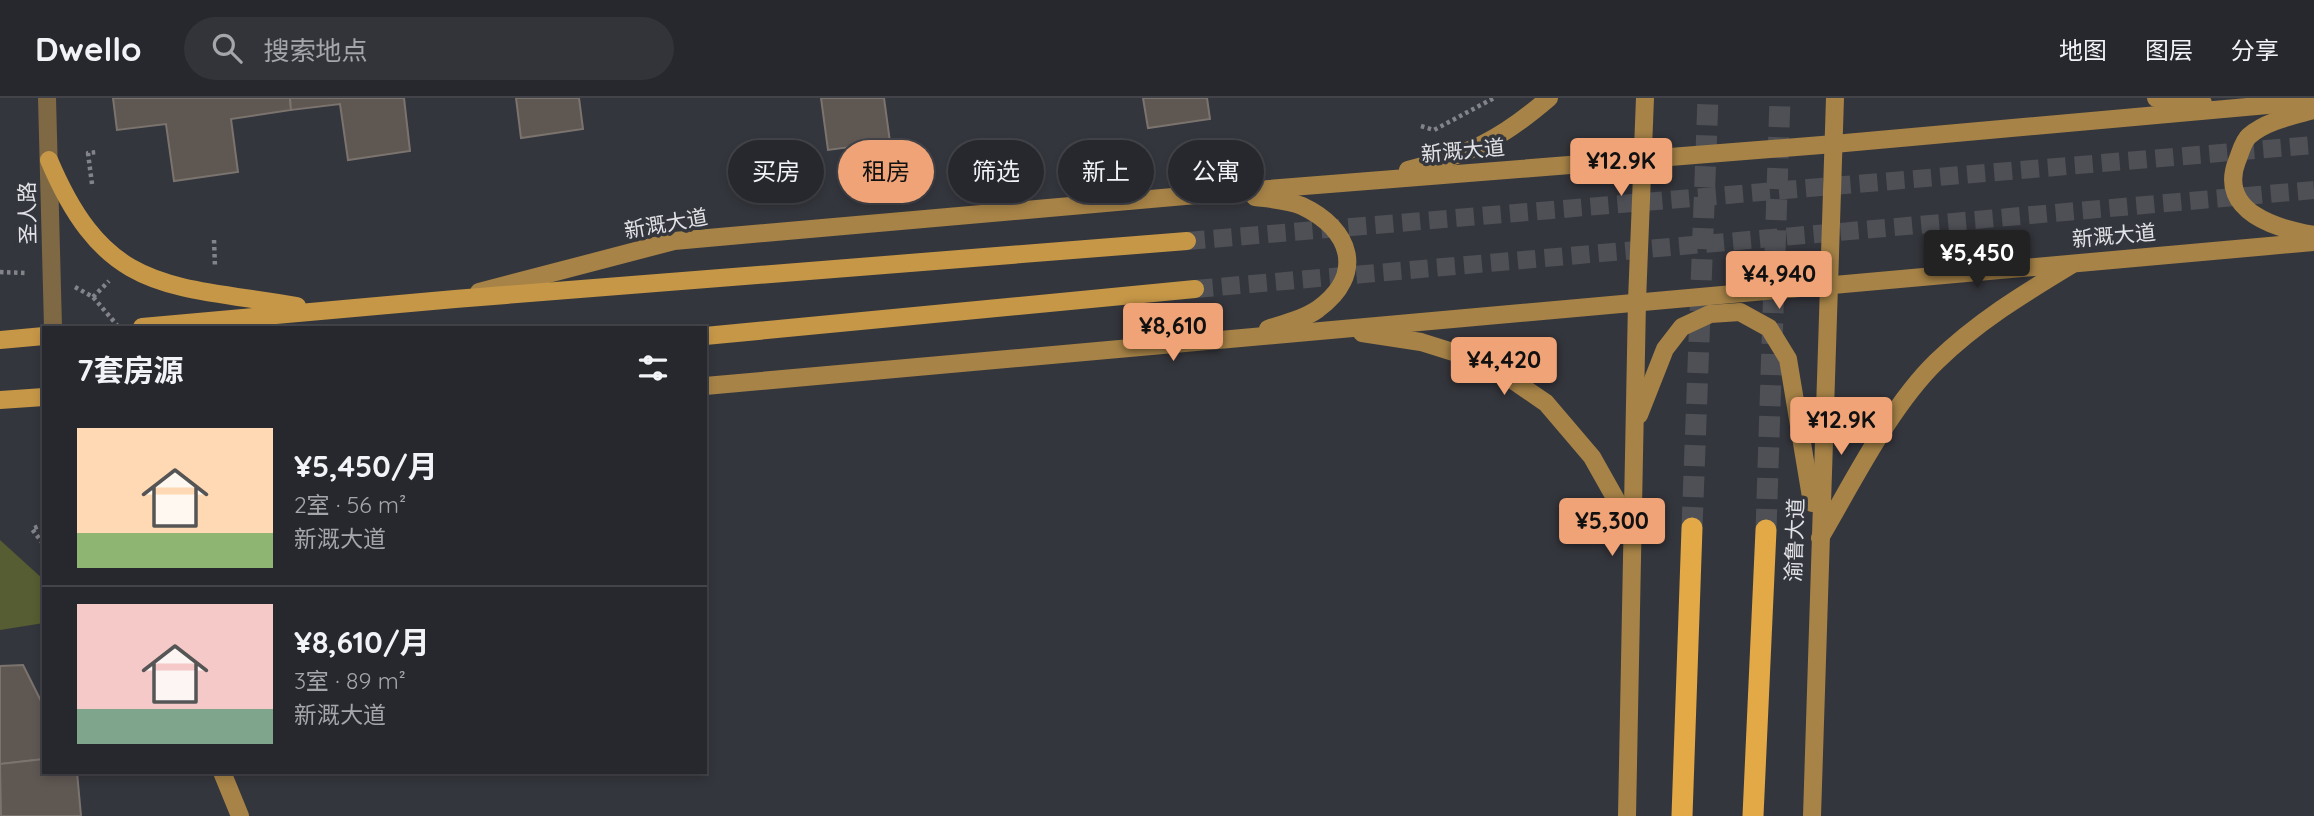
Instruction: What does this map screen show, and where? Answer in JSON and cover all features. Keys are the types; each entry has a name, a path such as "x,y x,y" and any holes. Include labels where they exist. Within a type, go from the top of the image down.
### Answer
{"highway":[{"path":"1682,816 1692,528"},
{"name":"渝鲁大道","path":"1753,816 1766,530"}],"main road":[{"path":"49,160 67,202 80,221 113,258 131,270 166,284 321,311"},
{"name":"新溉大道","path":"153,326 455,299 1188,241"},
{"path":"707,336 1195,289"},
{"path":"0,340 42,336"},
{"path":"0,400 42,397"}],"street":[{"name":"圣人路","path":"47,98 53,326"},
{"path":"1368,181 1450,159 1493,142 1549,98"},
{"path":"1627,816 1637,301 1641,160 1646,98"},
{"name":"渝鲁大道","path":"1812,816 1835,98"},
{"path":"2156,98 2242,107"},
{"name":"新溉大道","path":"1264,189 1834,144 2314,100"},
{"path":"2314,110 2279,120 2247,137 2235,167 2236,190 2249,213 2277,229 2314,235"},
{"name":"新溉大道","path":"455,299 674,241 1168,197"},
{"path":"1249,337 1316,311 1336,294 1348,268 1346,242 1329,221 1300,205 1264,198"},
{"name":"新溉大道","path":"707,386 1829,283 2314,242"},
{"path":"1819,541 1886,428 1934,364 1996,310 2075,262"},
{"path":"1635,426 1665,349 1682,327 1710,314 1740,313 1769,328 1788,359 1819,541"},
{"path":"1334,329 1421,342 1488,363 1546,404 1592,457 1632,528"},
{"path":"223,774 240,816"}],"path":[{"path":"1421,126 1433,130 1494,98"},
{"path":"97,192 90,181 88,153 98,152"},
{"path":"203,265 216,267 214,240"},
{"path":"42,524 32,530 42,542"}],"green space":[{"path":"0,540 42,578 42,623 0,630"}],"building":[{"path":"113,98 290,98 291,110 231,119 238,172 174,181 166,124 117,130"},
{"path":"290,98 404,98 410,151 348,160 340,104 291,110"},
{"path":"516,98 579,98 583,129 521,138"},
{"path":"821,98 884,98 890,140 838,140 838,149 828,150"},
{"path":"1143,98 1207,98 1210,119 1148,128"},
{"path":"23,665 42,703 42,759 0,764 0,666"},
{"path":"42,759 42,774 77,774 81,816 1,816 0,764"}],"tunnel":[{"path":"1692,528 1708,98"},
{"path":"1766,530 1780,98"},
{"path":"1187,241 2314,145"},
{"path":"1195,289 2314,190"}]}
